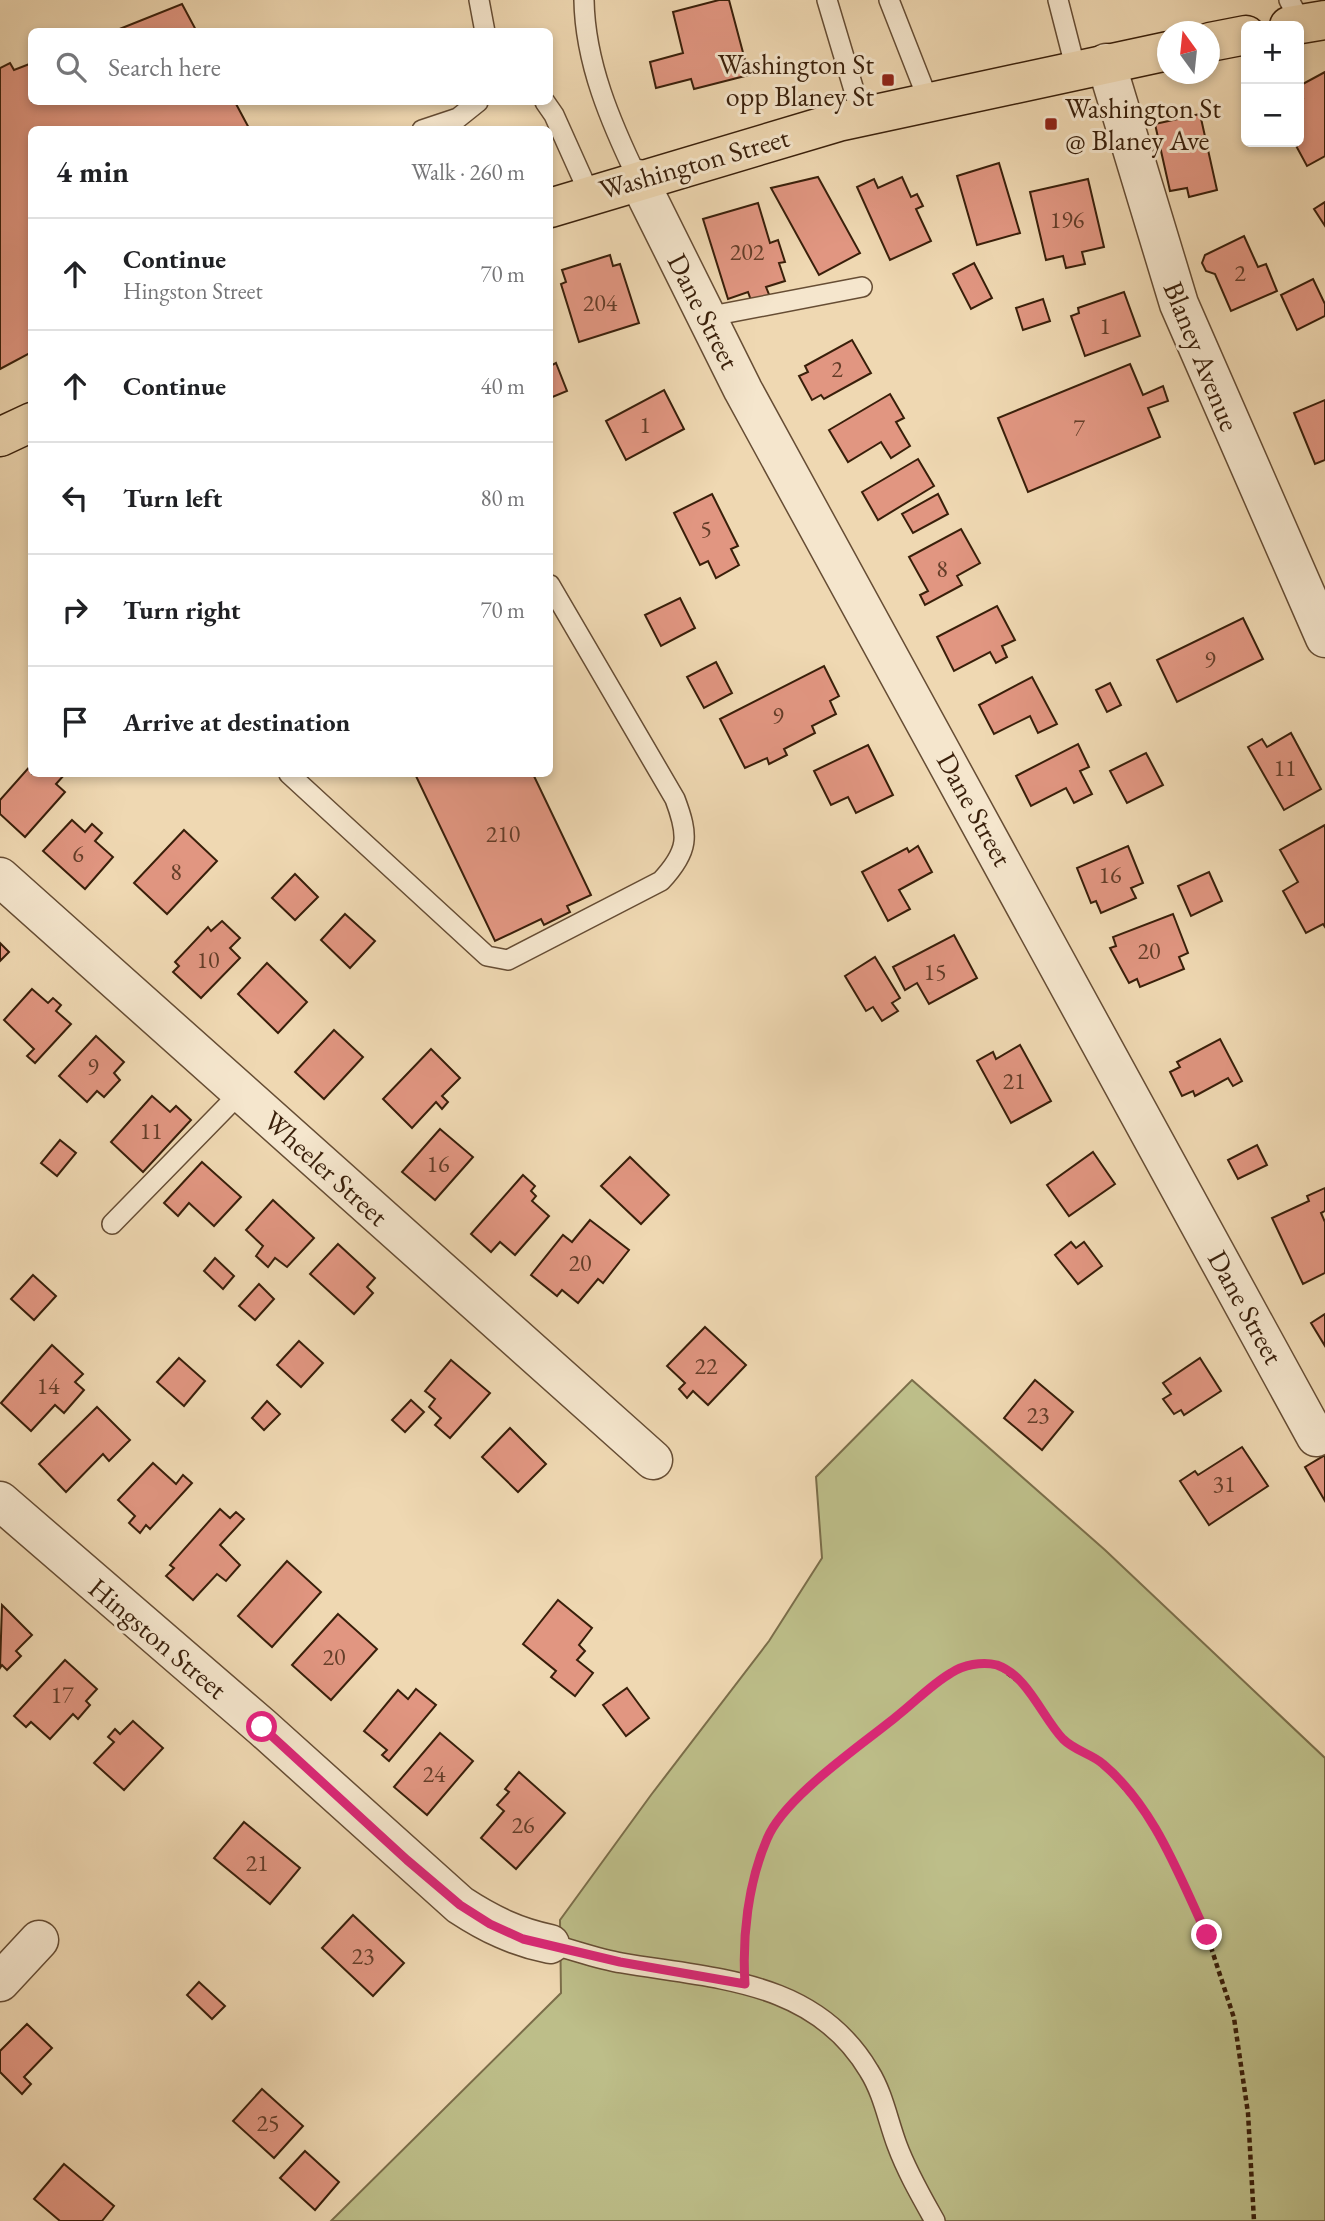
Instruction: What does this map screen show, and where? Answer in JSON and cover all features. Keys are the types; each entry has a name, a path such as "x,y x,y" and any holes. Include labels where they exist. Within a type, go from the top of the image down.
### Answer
{"main road":[{"path":"1220,40 1241,36"},
{"name":"Washington Street","path":"553,207 638,179 862,117 1157,53"},
{"path":"0,437 28,424"}],"street":[{"name":"Blaney Avenue","path":"1091,67 1179,304 1325,638"},
{"name":"Dane Street","path":"638,179 743,390 1316,1437"},
{"name":"Wheeler Street","path":"0,877 653,1460"},
{"name":"Hingston Street","path":"0,1502 262,1727 460,1905 490,1924 523,1939 551,1944"},
{"path":"0,1982 39,1940"}],"lane":[{"path":"584,0 585,34 613,126 638,179"},
{"path":"827,0 862,117"},
{"path":"889,0 929,102"},
{"path":"1058,0 1091,67"},
{"path":"479,3 484,28"},
{"path":"479,3 495,28"},
{"path":"434,126 458,118 474,105"},
{"path":"547,105 589,194"},
{"path":"706,317 862,287"},
{"path":"292,777 487,956 508,960 661,881 675,866 684,846 686,827 675,799 553,590"},
{"path":"111,1224 241,1092"},
{"path":"551,1944 620,1962 745,1984 816,2011 836,2027 856,2050 872,2075 911,2179 935,2221"}],"path":[{"path":"745,1984 743,1957 751,1893 767,1837 781,1816 813,1784 951,1672 980,1663 998,1666 1022,1684 1065,1741 1102,1762 1143,1811 1161,1836 1207,1935 1234,2018 1248,2113 1254,2221"}],"green space":[{"path":"912,1380 1105,1550 1325,1758 1325,2221 331,2221 561,1993 560,1920 651,1795 769,1641 822,1558 816,1477"}],"building":[{"path":"729,0 749,75 694,89 691,79 656,88 650,62 683,53 673,12"},
{"path":"182,4 195,28 122,28"},
{"path":"10,63 14,70 28,65 28,105 237,105 248,126 28,126 28,354 0,369 0,68"},
{"path":"1325,72 1325,156 1307,166 1297,147 1304,147 1304,83"},
{"path":"1200,114 1217,190 1189,197 1187,188 1170,191 1155,124"},
{"path":"999,163 1020,233 977,245 957,176"},
{"path":"818,177 860,253 819,275 771,188"},
{"path":"902,177 911,197 917,194 923,206 916,209 931,241 890,260 857,187 874,179 878,188"},
{"path":"1088,179 1104,247 1082,252 1085,264 1066,268 1063,256 1046,260 1030,192"},
{"path":"1325,202 1325,226 1314,209"},
{"path":"758,203 770,243 778,240 785,262 779,263 785,281 766,287 770,297 752,303 748,292 728,299 703,219"},
{"path":"1244,236 1258,267 1266,264 1277,291 1231,311 1215,274 1206,271 1202,263 1205,255"},
{"path":"610,255 613,266 620,264 639,323 579,342 561,284 566,282 562,270"},
{"path":"974,263 992,298 971,309 953,274"},
{"path":"1313,279 1325,304 1325,316 1297,330 1281,295"},
{"path":"1124,292 1140,336 1085,356 1071,316 1079,313 1078,308"},
{"path":"1043,299 1050,321 1023,330 1016,308"},
{"path":"852,340 871,373 824,399 821,395 812,400 799,376 808,372 805,366"},
{"path":"556,363 567,391 553,397 553,364"},
{"path":"1130,364 1143,395 1163,386 1168,401 1148,408 1160,437 1028,492 998,418"},
{"path":"664,390 684,429 626,460 606,421"},
{"path":"890,394 904,418 896,422 910,446 891,458 881,442 848,462 829,430"},
{"path":"1325,400 1325,460 1315,464 1294,413"},
{"path":"918,459 934,486 878,520 862,492"},
{"path":"712,494 738,546 731,549 739,565 716,578 708,561 700,565 674,513"},
{"path":"938,494 948,514 913,533 902,514"},
{"path":"961,529 980,563 957,576 962,585 925,605 920,595 928,591 909,557"},
{"path":"680,598 695,628 661,646 645,615"},
{"path":"997,606 1015,640 1002,646 1007,657 996,663 990,652 954,671 937,637"},
{"path":"1243,618 1263,659 1177,702 1157,660"},
{"path":"716,662 732,693 704,708 687,677"},
{"path":"824,666 839,696 830,701 836,714 812,726 815,733 784,749 787,755 769,764 767,758 745,768 720,719"},
{"path":"1032,677 1057,724 1038,733 1030,716 994,734 979,705"},
{"path":"1110,683 1121,705 1107,712 1096,690"},
{"path":"1291,733 1321,789 1284,810 1248,747 1262,739 1267,747"},
{"path":"1078,744 1089,767 1080,771 1092,794 1074,803 1066,788 1031,806 1016,776"},
{"path":"868,745 893,795 856,813 848,797 831,805 814,771"},
{"path":"1146,753 1163,785 1127,803 1110,771"},
{"path":"28,768 28,777 62,777 56,784 65,792 25,837 0,814 0,800"},
{"path":"416,777 534,777 591,895 567,906 570,912 544,925 541,919 495,941"},
{"path":"72,820 85,832 92,824 102,833 95,841 113,857 85,889 43,851"},
{"path":"1325,825 1325,927 1323,924 1306,933 1283,891 1298,882 1280,850"},
{"path":"184,830 217,861 167,914 134,883"},
{"path":"918,846 932,872 899,890 910,909 888,921 862,872 907,848 909,852"},
{"path":"1128,846 1143,883 1131,888 1136,898 1101,913 1096,901 1091,903 1077,868"},
{"path":"1209,872 1222,901 1191,916 1178,886"},
{"path":"295,874 318,897 295,920 272,898"},
{"path":"345,914 375,941 350,968 321,940"},
{"path":"1173,914 1188,953 1179,957 1184,969 1140,987 1137,979 1129,983 1110,948 1116,946 1113,937"},
{"path":"222,921 240,938 230,948 240,958 201,998 173,972 179,966 175,962 208,927 211,931"},
{"path":"954,935 977,978 929,1004 917,983 905,990 893,967"},
{"path":"0,943 9,952 0,961"},
{"path":"875,957 900,998 892,1003 898,1011 882,1021 873,1007 866,1011 845,976"},
{"path":"267,963 307,1002 278,1033 238,994"},
{"path":"32,989 48,1003 53,998 61,1005 56,1011 71,1024 35,1063 27,1056 34,1049 4,1020"},
{"path":"334,1030 363,1057 324,1099 295,1072"},
{"path":"96,1036 124,1062 114,1073 120,1080 104,1097 97,1091 87,1102 59,1076"},
{"path":"1220,1039 1242,1081 1233,1086 1228,1078 1195,1096 1193,1091 1182,1096 1170,1072 1180,1067 1177,1062"},
{"path":"1020,1045 1051,1101 1011,1123 977,1061 993,1052 996,1059"},
{"path":"431,1049 460,1078 442,1096 448,1102 442,1109 436,1102 412,1128 383,1099"},
{"path":"152,1096 170,1112 176,1106 191,1120 143,1172 111,1142"},
{"path":"440,1129 473,1157 435,1200 402,1172"},
{"path":"60,1140 76,1153 57,1176 41,1163"},
{"path":"1257,1145 1267,1165 1238,1179 1228,1160"},
{"path":"1093,1152 1115,1184 1069,1216 1047,1185"},
{"path":"630,1157 669,1195 641,1224 601,1186"},
{"path":"202,1162 241,1197 214,1226 189,1203 178,1216 164,1203"},
{"path":"523,1175 535,1186 531,1191 536,1196 532,1201 549,1216 515,1255 500,1242 491,1252 471,1234"},
{"path":"1325,1188 1325,1211 1321,1213 1325,1222 1325,1273 1303,1284 1272,1218 1309,1201 1307,1196"},
{"path":"273,1200 314,1238 287,1267 275,1258 268,1267 256,1256 263,1246 246,1230"},
{"path":"590,1220 629,1250 603,1283 598,1279 578,1303 562,1290 557,1296 531,1275 563,1235 572,1242"},
{"path":"1071,1242 1076,1248 1084,1242 1102,1266 1078,1284 1055,1255"},
{"path":"338,1244 375,1278 367,1287 373,1293 354,1314 310,1274"},
{"path":"215,1258 234,1276 223,1289 204,1271"},
{"path":"33,1275 56,1296 34,1320 11,1299"},
{"path":"259,1284 274,1299 255,1320 239,1306"},
{"path":"1325,1314 1325,1346 1311,1323"},
{"path":"705,1327 746,1365 708,1405 693,1391 687,1398 679,1389 685,1383 667,1366"},
{"path":"299,1341 323,1363 301,1387 277,1365"},
{"path":"52,1345 83,1374 75,1382 84,1390 64,1413 55,1405 31,1431 1,1403"},
{"path":"179,1358 205,1381 184,1406 157,1382"},
{"path":"1200,1358 1221,1391 1184,1415 1181,1410 1174,1414 1163,1399 1171,1394 1163,1383"},
{"path":"451,1360 490,1393 450,1438 435,1425 441,1418 429,1407 435,1399 425,1391"},
{"path":"1035,1380 1073,1412 1042,1450 1004,1418"},
{"path":"411,1400 424,1412 405,1432 392,1420"},
{"path":"267,1401 280,1414 264,1430 252,1418"},
{"path":"97,1407 130,1440 109,1461 103,1454 66,1492 39,1464"},
{"path":"510,1428 546,1464 518,1492 482,1457"},
{"path":"1242,1447 1268,1486 1209,1525 1180,1481 1195,1471 1198,1475"},
{"path":"1325,1455 1325,1501 1305,1467"},
{"path":"153,1463 176,1484 183,1475 192,1483 150,1529 146,1525 140,1533 129,1523 135,1516 118,1500"},
{"path":"220,1509 230,1518 236,1512 244,1519 220,1545 240,1565 226,1581 217,1574 193,1600 166,1576 174,1568 170,1565"},
{"path":"287,1561 321,1592 272,1647 238,1616"},
{"path":"558,1600 592,1628 579,1645 585,1651 577,1660 593,1673 575,1696 551,1677 556,1671 523,1644"},
{"path":"2,1605 32,1635 16,1651 21,1656 7,1670 2,1665 0,1668"},
{"path":"338,1614 377,1649 331,1700 292,1665"},
{"path":"65,1660 97,1689 86,1701 90,1705 78,1719 73,1714 50,1739 31,1722 26,1727 14,1716"},
{"path":"627,1688 649,1718 626,1736 603,1705"},
{"path":"416,1689 436,1705 389,1761 382,1755 387,1750 364,1731 398,1690 408,1699"},
{"path":"133,1721 163,1748 124,1790 94,1763 114,1742 108,1737 115,1729 120,1734"},
{"path":"440,1733 473,1761 427,1815 394,1787"},
{"path":"519,1772 565,1813 516,1869 481,1838 504,1811 497,1805 509,1792 505,1789"},
{"path":"244,1822 300,1868 270,1904 214,1858"},
{"path":"353,1915 404,1963 373,1996 322,1948"},
{"path":"199,1982 225,2006 212,2019 187,1995"},
{"path":"27,2024 52,2048 24,2077 31,2084 22,2094 0,2072 0,2051"},
{"path":"262,2089 303,2126 274,2158 233,2121"},
{"path":"305,2151 339,2182 315,2210 280,2178"},
{"path":"64,2164 114,2206 102,2221 60,2221 34,2199"}],"place":[{"name":"Washington St opp Blaney St","path":"888,80"},
{"name":"Washington St @ Blaney Ave","path":"1051,124"}],"route":[{"path":"262,1727 407,1860 460,1905 490,1924 523,1939 620,1962 745,1984 743,1957 751,1893 767,1837 781,1816 813,1784 951,1672 980,1663 998,1666 1022,1684 1065,1741 1081,1753 1102,1762 1121,1782 1161,1836 1207,1935"}]}
